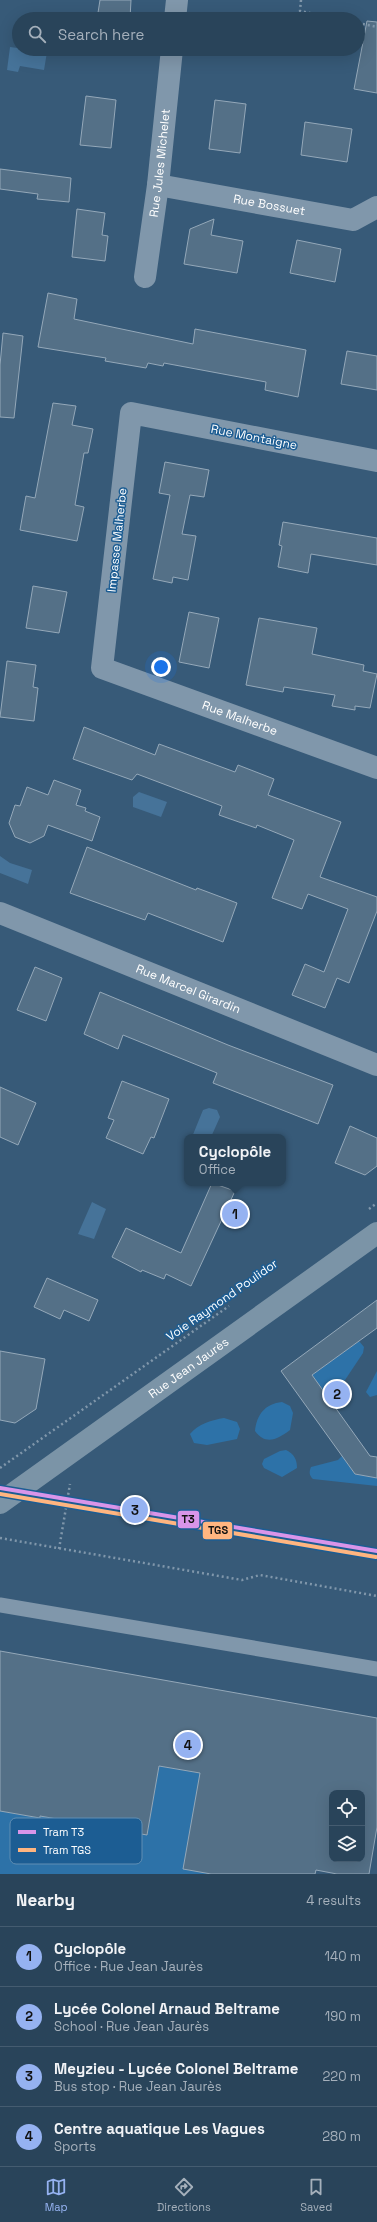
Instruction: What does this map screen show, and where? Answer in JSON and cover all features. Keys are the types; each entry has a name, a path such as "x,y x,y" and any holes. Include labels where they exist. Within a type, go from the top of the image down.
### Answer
{"main road":[{"name":"Rue Jean Jaurès","path":"0,1503 377,1233"}],"street":[{"path":"176,12 177,0"},
{"name":"Rue Jules Michelet","path":"146,277 158,185 171,56"},
{"name":"Rue Bossuet","path":"158,185 353,220 377,207"},
{"name":"Rue Montaigne","path":"131,413 377,461"},
{"name":"Impasse Malherbe","path":"102,668 131,413"},
{"name":"Rue Malherbe","path":"102,668 377,768"},
{"name":"Rue Marcel Girardin","path":"0,913 377,1065"}],"lane":[{"path":"0,1605 377,1669"}],"path":[{"path":"301,0 300,11 305,12"},
{"path":"365,24 377,27"},
{"path":"364,1212 377,1203"},
{"name":"Voie Raymond Poulidor","path":"0,1468 77,1412 233,1303"},
{"path":"59,1549 71,1480"},
{"path":"0,1538 242,1580 260,1576 377,1596"}],"shaded area":[{"path":"10,47 12,47 12,56 46,56 44,70 20,66 18,72 7,70"},
{"path":"139,792 167,802 161,817 133,807 133,797"},
{"path":"0,856 10,863 32,870 28,884 0,873"},
{"path":"209,1108 217,1110 220,1117 212,1134 193,1134 203,1110"},
{"path":"92,1202 106,1209 94,1239 78,1234"},
{"path":"359,1341 364,1347 363,1353 343,1383 326,1394 312,1375"},
{"path":"377,1371 377,1395 370,1397 366,1392"},
{"path":"282,1402 290,1406 293,1413 290,1430 272,1440 259,1436 255,1431 260,1415 271,1405"},
{"path":"224,1418 237,1422 240,1429 237,1439 207,1445 194,1443 190,1434 193,1431 206,1423"},
{"path":"286,1450 294,1457 297,1468 282,1477 264,1468 262,1464 264,1459 280,1451"},
{"path":"342,1456 355,1474 377,1478 377,1486 313,1479 310,1472 311,1467 338,1460"},
{"path":"159,1766 200,1773 211,1874 0,1874 0,1811 40,1818 10,1818 10,1864 142,1864 142,1834 147,1835"},
{"path":"41,1816 52,1818 40,1818"}],"building":[{"path":"100,0 131,0 130,12 98,12"},
{"path":"367,21 377,22 377,93 354,89 360,56 365,56 365,31"},
{"path":"86,96 116,100 111,148 80,145"},
{"path":"215,100 246,104 240,153 209,149"},
{"path":"305,122 352,129 347,162 301,155"},
{"path":"0,169 71,178 69,202 37,199 38,194 0,189"},
{"path":"77,209 105,213 102,235 108,236 105,261 72,257"},
{"path":"214,219 211,235 243,241 237,273 184,264 190,229"},
{"path":"297,240 341,249 335,282 290,273"},
{"path":"48,293 77,299 74,319 193,344 195,329 306,350 298,397 265,390 266,382 164,363 163,366 148,363 146,368 105,361 106,358 38,347"},
{"path":"3,333 23,336 14,418 0,417 0,365"},
{"path":"347,351 377,356 377,390 341,384"},
{"path":"53,403 76,406 72,425 93,429 88,453 84,453 75,505 84,507 77,541 20,530 26,496 35,498"},
{"path":"165,462 209,470 204,497 190,495 182,534 196,536 188,580 173,577 172,583 153,579 170,495 159,493"},
{"path":"283,522 377,538 377,565 311,554 308,573 278,567 282,546 279,545"},
{"path":"33,586 67,592 59,633 26,628"},
{"path":"189,612 219,618 209,668 179,662"},
{"path":"259,618 317,628 312,654 364,665 363,671 377,674 370,708 355,706 355,710 332,706 335,695 284,687 283,692 246,685"},
{"path":"7,661 36,665 33,687 38,688 34,721 0,717"},
{"path":"84,727 155,755 159,744 235,772 238,765 274,779 268,795 341,822 320,877 377,897 377,911 349,983 337,978 325,1008 292,995 305,964 324,972 348,909 308,894 302,909 272,898 294,840 257,825 256,828 219,815 222,806 137,774 132,780 73,759"},
{"path":"54,780 81,790 76,805 86,808 85,811 100,817 92,841 48,825 44,836 30,843 15,837 9,823 15,805 20,806 27,787 48,795"},
{"path":"87,847 196,890 197,888 237,903 223,942 148,913 145,920 70,893"},
{"path":"35,967 62,978 46,1021 17,1010"},
{"path":"100,992 228,1045 333,1085 318,1124 213,1083 217,1073 123,1035 118,1049 84,1034"},
{"path":"122,1081 169,1099 154,1138 151,1137 143,1154 106,1138 114,1120 108,1118"},
{"path":"0,1087 36,1103 18,1145 0,1137"},
{"path":"350,1126 377,1138 377,1166 365,1175 335,1163"},
{"path":"211,1186 221,1186 235,1191 191,1286 166,1274 164,1279 142,1270 141,1272 112,1257 126,1228 181,1253"},
{"path":"47,1278 98,1300 89,1321 64,1310 60,1319 34,1307"},
{"path":"377,1300 377,1328 312,1375 370,1456 377,1457 377,1478 355,1474 281,1371"},
{"path":"0,1351 45,1359 36,1409 15,1423 0,1420"},
{"path":"0,1651 377,1718 377,1827 369,1874 337,1874 316,1870 315,1874 211,1874 183,1869 200,1773 159,1766 147,1835 142,1834 142,1818 51,1818 40,1816 40,1818 0,1811"}],"tram line":[{"name":"T3","path":"0,1488 377,1551"},
{"name":"TGS","path":"0,1494 376,1557"}],"place":[{"name":"Cyclopôle","path":"235,1214"},
{"name":"Lycée Colonel Arnaud Beltrame","path":"337,1394"},
{"name":"Meyzieu - Lycée Colonel Beltrame","path":"135,1510"},
{"name":"Centre aquatique Les Vagues","path":"188,1745"}]}
